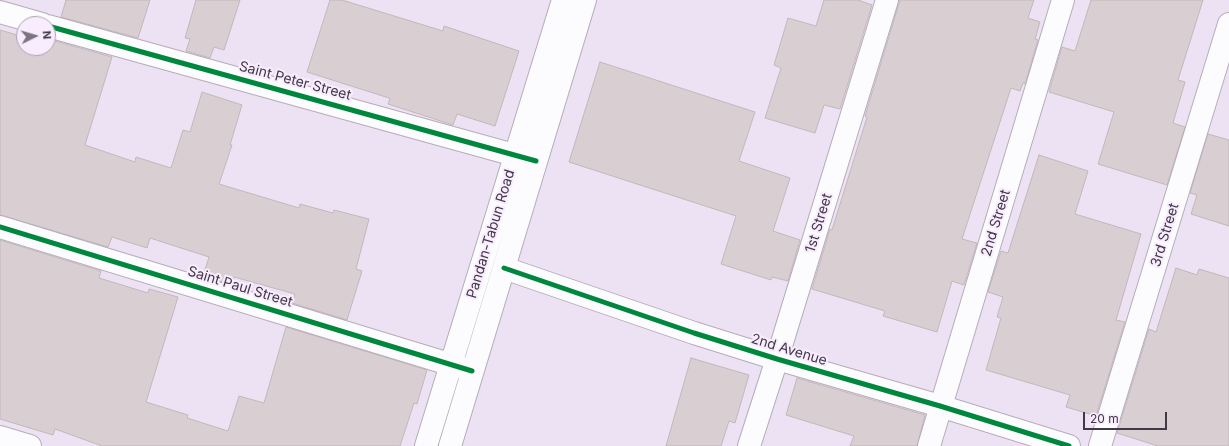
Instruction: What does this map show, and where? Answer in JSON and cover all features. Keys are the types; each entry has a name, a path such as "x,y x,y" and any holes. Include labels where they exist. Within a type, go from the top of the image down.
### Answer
{"street":[{"name":"Pandan-Tabun Road","path":"426,446 563,0"},
{"name":"Pandan-Tabun Road","path":"450,446 585,0"},
{"name":"1st Street","path":"749,446 887,0"},
{"name":"2nd Street","path":"929,446 1063,0"},
{"path":"0,12 16,17"},
{"name":"3rd Street","path":"1100,446 1229,24"},
{"name":"Saint Peter Street","path":"56,28 516,154 536,161"},
{"name":"Saint Paul Street","path":"0,227 472,371"},
{"name":"2nd Avenue","path":"504,268 694,333 1069,446"},
{"path":"0,437 30,446"}],"building":[{"path":"66,0 150,0 138,38 61,17"},
{"path":"196,0 240,0 224,50 214,47 210,58 186,51 190,39 185,38"},
{"path":"330,0 342,0 443,31 444,26 519,51 495,126 457,114 453,125 388,104 389,98 307,72"},
{"path":"824,0 858,0 872,5 840,109 824,105 815,133 765,118 781,68 774,65 788,18 816,26"},
{"path":"900,0 1034,0 1028,18 1040,22 1035,39 1038,40 1025,84 1023,83 1020,91 1011,88 962,239 977,243 964,285 952,281 937,332 883,316 885,311 812,289 867,117 865,116"},
{"path":"1091,0 1203,0 1178,80 1185,82 1173,123 1185,127 1167,185 1098,164 1114,112 1049,92 1062,47 1075,51"},
{"path":"0,30 16,35 16,56 56,56 56,41 112,57 85,145 135,162 136,157 171,168 183,130 190,132 202,92 242,105 230,145 232,145 219,184 299,208 300,204 333,213 334,210 369,219 356,269 362,271 347,320 292,303 295,294 234,277 231,285 203,276 209,257 150,238 147,248 112,237 108,247 0,215"},
{"path":"600,62 755,112 739,161 790,178 773,231 800,240 788,281 772,277 771,280 721,264 736,216 569,162"},
{"path":"1208,134 1229,140 1229,226 1191,214 1197,195 1190,193"},
{"path":"1039,155 1088,171 1075,214 1141,234 1116,320 1125,322 1096,416 1066,407 1070,395 986,370 1001,318 997,317 1003,297 988,292 1001,251 1008,253"},
{"path":"0,240 101,271 99,278 148,293 149,289 178,297 146,402 188,415 187,418 228,431 239,396 264,403 286,327 427,370 417,404 414,403 400,446 102,446 55,429 53,435 0,419"},
{"path":"1176,268 1197,275 1199,269 1229,278 1229,446 1158,446 1117,433 1149,329 1156,332"},
{"path":"691,358 749,375 735,423 729,421 721,446 666,446"},
{"path":"797,378 925,415 917,446 850,446 854,436 786,415"}],"cycle path":[{"path":"56,28 536,161"},
{"path":"0,227 472,371"},
{"path":"504,268 694,333 1069,446"}]}
